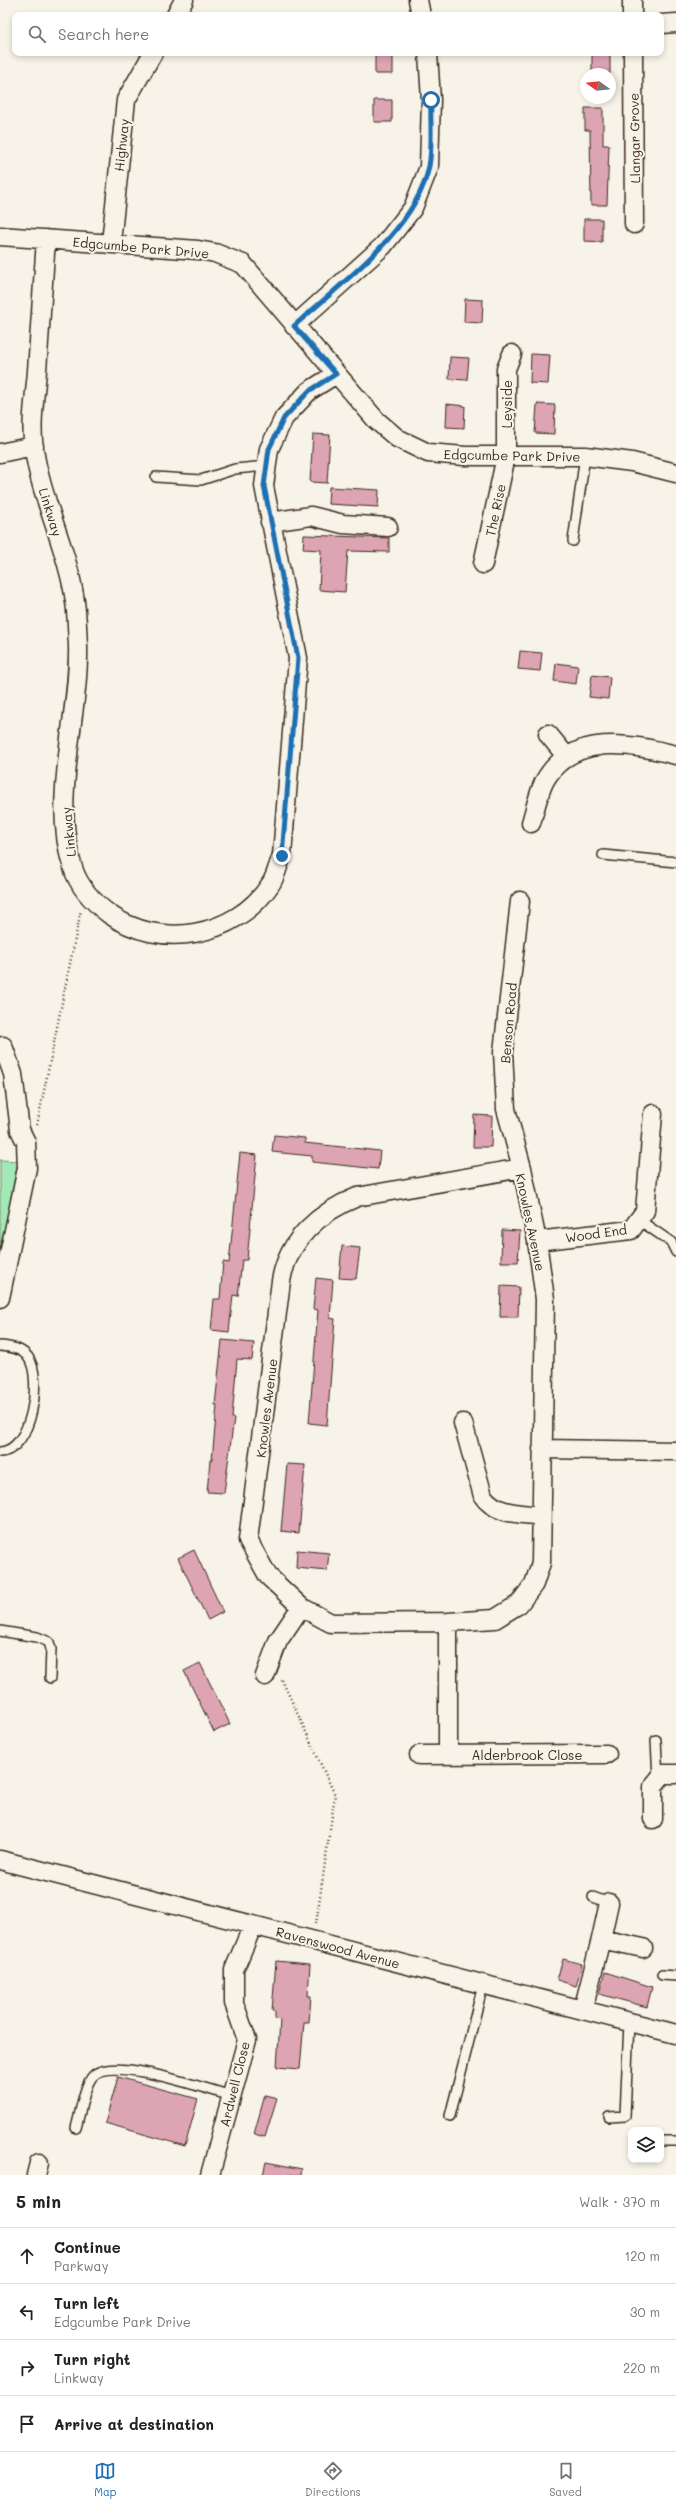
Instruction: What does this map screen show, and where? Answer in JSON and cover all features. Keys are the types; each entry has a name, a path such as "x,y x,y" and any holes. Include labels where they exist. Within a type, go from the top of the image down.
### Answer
{"street":[{"path":"178,12 184,0"},
{"path":"418,0 420,12"},
{"path":"632,0 632,12"},
{"path":"664,24 676,23"},
{"name":"Highway","path":"111,243 126,100 151,56"},
{"path":"294,326 383,246 413,208 429,166 431,100 428,56"},
{"name":"Llangar Grove","path":"633,56 634,224"},
{"name":"Edgcumbe Park Drive","path":"0,236 198,250 232,259 243,264 294,326 376,420 397,438 428,453 506,456 585,456 632,462 676,473"},
{"name":"Linkway","path":"46,239 34,413 34,446 38,472 74,595 78,647 65,811 67,840 73,869 85,891 100,907 123,924 142,932 165,936 212,930 231,922 249,909 272,884 282,856 298,658 264,486 269,449 284,418 309,391 336,374"},
{"name":"Leyside","path":"506,456 506,369 512,354"},
{"path":"0,453 34,446"},
{"name":"The Rise","path":"483,564 506,456"},
{"path":"270,522 310,516 343,524 388,527"},
{"path":"548,734 566,756"},
{"path":"531,823 545,780 566,756 584,747 619,744 654,749 676,755"},
{"name":"Benson Road","path":"520,901 503,1052 506,1109 522,1168"},
{"path":"0,1298 28,1168 26,1142 20,1130 13,1074 3,1046"},
{"name":"Wood End","path":"537,1241 632,1230 645,1211 653,1114"},
{"name":"Knowles Avenue","path":"522,1168 537,1241 545,1299 541,1563 534,1584 519,1604 495,1619 448,1622 331,1623 301,1607 268,1576 248,1540 281,1281 285,1263 294,1245 320,1216 338,1204 357,1197 522,1168"},
{"path":"463,1423 483,1496 487,1502 502,1511 541,1516"},
{"path":"542,1449 676,1450"},
{"path":"265,1676 278,1641 301,1607"},
{"path":"448,1622 448,1754"},
{"name":"Alderbrook Close","path":"419,1755 607,1754"},
{"path":"653,1819 653,1786 664,1774 676,1774"},
{"name":"Ravenswood Avenue","path":"0,1860 676,2034"},
{"path":"583,2010 609,1903"},
{"name":"Ardwell Close","path":"210,2175 247,2040 234,2002 234,1970 253,1925"},
{"path":"601,1939 643,1948"}],"lane":[{"path":"573,541 585,456"},
{"path":"156,477 201,480 235,469 267,466"},
{"path":"603,855 676,862"},
{"path":"639,1220 671,1242 676,1252"},
{"path":"0,1346 17,1349 28,1357 33,1369 34,1398 23,1436 14,1446 0,1452"},
{"path":"0,1631 37,1637 49,1642 51,1649 50,1678"},
{"path":"656,1740 658,1780"},
{"path":"593,1897 609,1903"},
{"path":"662,1975 676,1976"},
{"path":"450,2116 483,1984"},
{"path":"609,2117 625,2116 629,2022"},
{"path":"76,2128 88,2083 97,2073 113,2068 132,2069 232,2096"},
{"path":"664,2141 676,2141"}],"path":[{"path":"26,1142 36,1128 85,891"},
{"path":"271,1658 334,1795 313,1940"}],"green space":[{"path":"0,1160 18,1161 0,1256"}],"building":[{"path":"375,56 393,56 393,74 375,74"},
{"path":"592,56 610,56 610,68 592,68"},
{"path":"374,100 392,100 392,122 374,122"},
{"path":"585,108 603,108 603,145 609,145 607,205 591,205 590,130 585,130"},
{"path":"584,219 602,219 602,242 584,241"},
{"path":"465,299 483,300 482,323 464,322"},
{"path":"531,354 550,355 548,384 530,383"},
{"path":"450,357 469,358 467,380 449,379"},
{"path":"447,404 465,406 464,428 446,427"},
{"path":"537,404 555,405 554,434 535,433"},
{"path":"313,434 330,435 327,483 310,482"},
{"path":"329,487 379,490 378,507 328,504"},
{"path":"304,535 389,538 389,552 348,551 345,592 319,590 321,550 303,549"},
{"path":"520,651 542,653 540,671 518,669"},
{"path":"556,663 578,666 576,684 554,681"},
{"path":"592,675 610,677 608,699 589,697"},
{"path":"474,1115 492,1116 491,1147 473,1147"},
{"path":"274,1135 305,1138 305,1143 380,1151 378,1169 312,1162 312,1156 272,1152"},
{"path":"240,1153 257,1155 247,1260 242,1260 238,1296 233,1295 229,1332 211,1330 214,1299 220,1299 223,1262 229,1263"},
{"path":"502,1230 520,1231 518,1262 501,1262"},
{"path":"342,1246 360,1248 356,1279 339,1278"},
{"path":"316,1278 333,1280 330,1318 335,1319 327,1425 309,1423 318,1310 313,1309"},
{"path":"501,1286 519,1287 518,1317 500,1317"},
{"path":"222,1340 254,1343 252,1360 237,1359 232,1418 234,1418 224,1493 207,1492 210,1460 212,1460 217,1405 215,1405"},
{"path":"287,1464 305,1465 299,1533 281,1531"},
{"path":"194,1550 223,1612 208,1620 178,1558"},
{"path":"297,1550 329,1553 327,1571 296,1568"},
{"path":"200,1663 230,1724 214,1732 184,1671"},
{"path":"563,1959 582,1964 576,1986 557,1980"},
{"path":"276,1961 310,1964 308,1996 311,1996 309,2022 304,2022 300,2069 277,2067 280,2020 275,2019 275,2011 272,2011"},
{"path":"605,1972 652,1987 647,2007 599,1994"},
{"path":"118,2077 198,2099 185,2146 105,2123"},
{"path":"265,2095 277,2098 265,2137 254,2134"},
{"path":"266,2162 302,2169 301,2175 263,2175"}],"route":[{"path":"282,856 298,658 264,486 269,449 284,418 296,404 309,391 336,374 294,326 383,246 413,208 429,166 431,100"}]}
